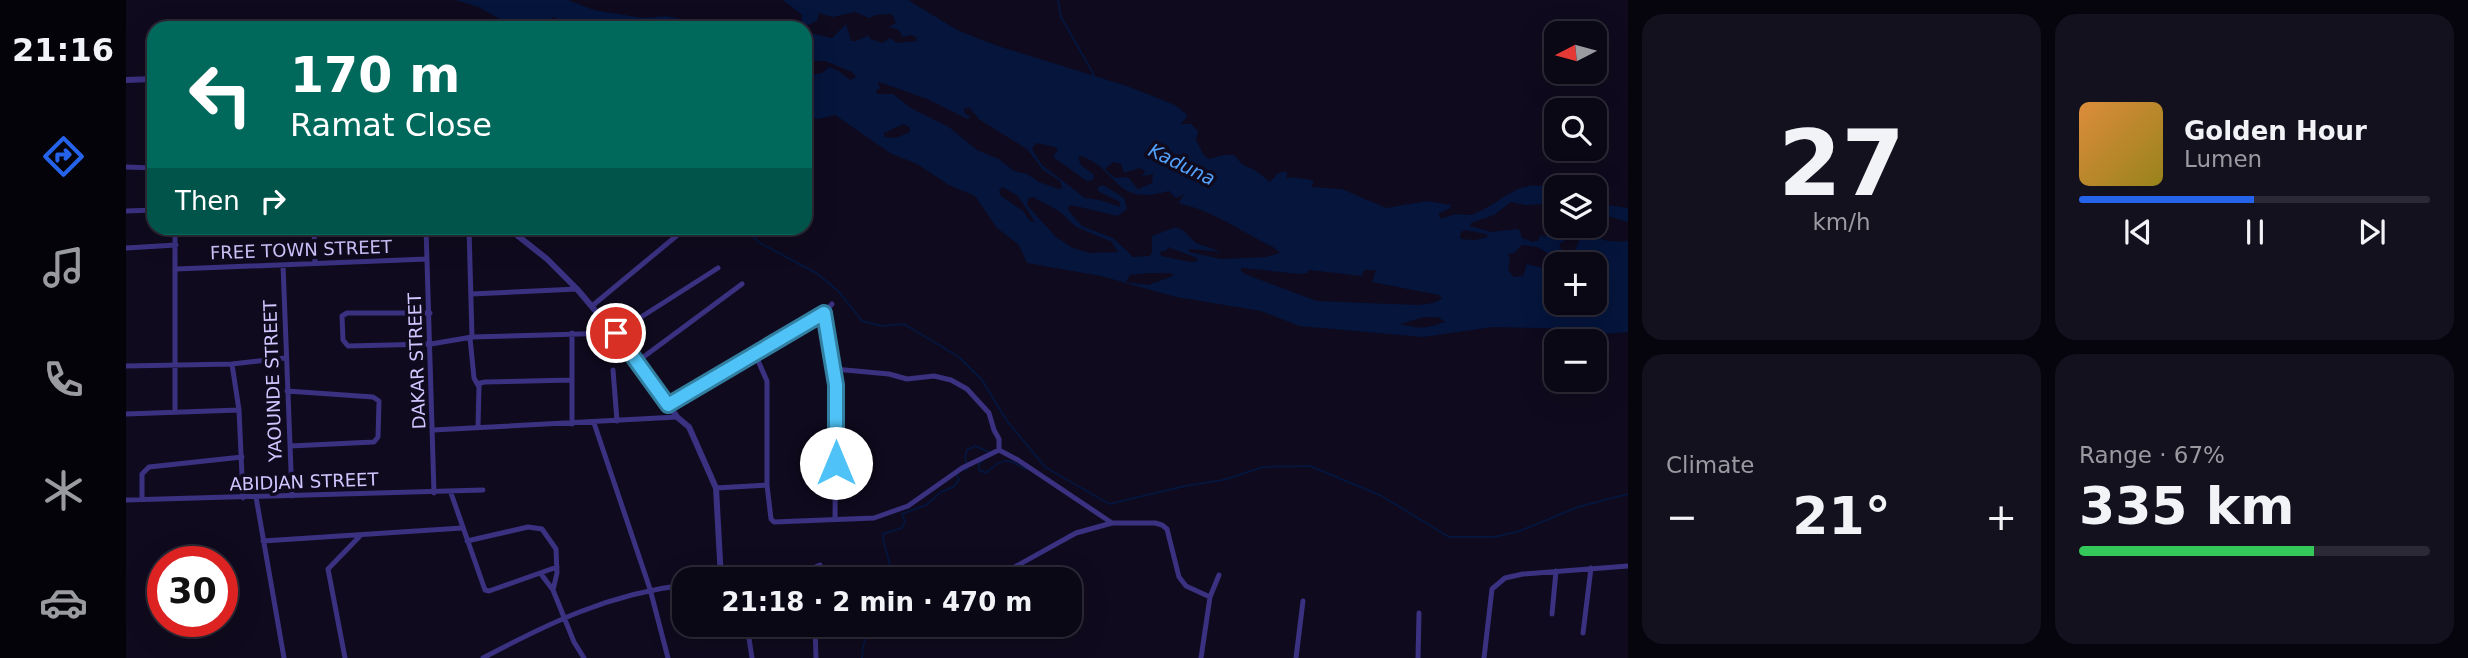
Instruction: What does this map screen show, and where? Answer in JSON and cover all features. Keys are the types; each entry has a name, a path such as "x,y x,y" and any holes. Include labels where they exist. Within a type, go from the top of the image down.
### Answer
{"street":[{"path":"126,80 147,79"},
{"path":"126,167 147,168"},
{"path":"126,211 147,210"},
{"path":"175,235 175,411"},
{"path":"314,235 315,263"},
{"name":"DAKAR STREET","path":"426,235 434,493"},
{"path":"469,235 471,338 474,378 478,387 478,427"},
{"path":"517,235 547,259 577,289 638,360 677,417 689,427 716,488 720,567"},
{"path":"592,306 678,235"},
{"path":"126,248 176,245"},
{"name":"FREE TOWN STREET","path":"176,269 427,259"},
{"name":"YAOUNDE STREET","path":"283,265 292,496"},
{"path":"430,313 347,313 342,316 342,340 348,346 431,344 471,338 616,333 718,268"},
{"path":"638,360 743,284"},
{"path":"471,294 577,289"},
{"path":"668,405 824,313 832,304"},
{"path":"824,313 836,385 835,519"},
{"path":"572,333 572,424"},
{"path":"755,354 767,381 767,485 771,519 774,522 874,518 908,506 962,468 999,450"},
{"path":"126,366 232,364 285,358"},
{"path":"232,364 239,410 243,498"},
{"path":"834,369 889,374 907,379 934,376 951,380 967,389 989,413 999,439 999,450"},
{"path":"613,370 617,421"},
{"path":"478,387 485,382 572,380"},
{"path":"287,391 377,399 378,437 374,442 289,446"},
{"path":"126,414 239,410"},
{"path":"433,430 677,417"},
{"path":"594,423 650,589 668,658"},
{"path":"999,450 1112,523"},
{"path":"142,499 142,474 149,467 242,457"},
{"path":"716,488 767,485"},
{"name":"ABIDJAN STREET","path":"126,500 451,493 483,490"},
{"path":"451,493 485,590 489,591 557,568"},
{"path":"256,497 284,658"},
{"path":"1015,567 1076,533 1112,523 1163,525 1167,529 1182,583 1210,597"},
{"path":"467,541 539,527 556,549 557,568 553,590"},
{"path":"263,541 462,528"},
{"path":"345,658 328,569 360,535"},
{"path":"815,567 820,565"},
{"path":"1484,658 1492,589 1506,578 1524,573 1628,566"},
{"path":"1583,633 1591,568"},
{"path":"1552,614 1556,571"},
{"path":"541,574 553,590 574,642 584,658"},
{"path":"1201,658 1210,597 1219,575"},
{"path":"483,658 495,655 564,617 627,594 672,586"},
{"path":"1296,658 1303,601"},
{"path":"1418,658 1419,613"},
{"path":"749,637 752,658"},
{"path":"815,637 816,658"}],"water":[{"path":"456,0 568,0 594,10 643,18 667,16 690,21 560,21 554,17 546,21 504,21 478,7"},
{"name":"Kaduna","path":"783,0 908,0 959,31 998,46 1127,86 1175,105 1187,117 1181,124 1191,124 1198,131 1196,140 1205,157 1210,159 1234,155 1243,165 1255,170 1270,182 1278,173 1285,171 1286,179 1292,177 1312,180 1312,187 1342,189 1386,208 1427,201 1452,205 1439,213 1440,219 1457,214 1473,214 1521,188 1544,186 1544,204 1525,205 1511,202 1494,215 1471,223 1470,226 1491,232 1517,229 1522,238 1533,242 1539,240 1540,235 1544,238 1570,238 1559,246 1569,252 1575,250 1579,238 1628,241 1628,332 1607,334 1607,329 1493,327 1423,337 1299,326 1261,311 1176,297 1101,276 1027,263 1019,245 997,228 975,196 949,185 917,164 890,153 835,115 812,118 812,75 822,73 829,67 850,80 856,77 852,72 825,61 812,61 812,34 832,38 846,24 851,41 869,35 870,39 882,43 891,38 896,43 917,41 916,37 903,37 898,29 891,28 890,26 896,23 892,14 869,18 855,12 833,17 819,13 817,21 812,23 812,21 802,21 802,15","holes":["879,82 927,99 967,119 971,117 964,113 964,109 969,107 980,120 1027,149 1043,170 1060,181 1062,188 1014,171 999,159 977,150 949,127 911,108 893,94 877,94 876,90 881,88","904,124 910,128 910,132 896,138 884,137 884,133","1036,143 1055,147 1058,150 1053,157 1087,181 1093,180 1094,175 1081,165 1078,158 1081,156 1094,162 1127,191 1150,195 1169,191 1176,198 1184,194 1180,204 1216,217 1280,253 1265,257 1221,259 1189,252 1191,249 1222,252 1196,243 1176,227 1152,236 1150,256 1133,257 1113,238 1082,226 1068,210 1071,205 1118,216 1127,209 1124,198 1103,185 1098,187 1098,191 1120,202 1120,207 1085,198 1042,165 1032,149","1113,162 1121,164 1124,173 1140,168 1145,171 1142,176 1153,174 1152,183 1138,189 1128,177 1115,178 1105,169","1002,187 1018,196 1035,222 1030,221 1023,211 1001,196 999,191","1033,197 1059,211 1076,227 1112,242 1118,252 1090,253 1073,248 1056,237 1027,205 1028,199","1465,230 1486,234 1488,237 1460,239 1461,232","1168,247 1197,258 1198,261 1161,256 1160,252","1242,268 1300,274 1309,270 1362,276 1364,270 1376,270 1372,282 1439,295 1442,299 1418,305 1317,301 1240,270","1172,273 1173,276 1148,285 1126,282 1130,275","1424,317 1438,317 1445,322 1422,328 1400,324"]},
{"path":"1607,205 1628,208 1628,222 1607,216"}],"waterway":[{"path":"1058,0 1061,17 1094,75"},
{"path":"751,235 760,243 818,274 839,292 862,321 882,326 904,324 959,357 982,380 1007,421 1045,467 1109,504 1223,480 1263,467 1310,466 1380,495 1449,537 1494,537 1520,531 1578,507 1628,494"},
{"path":"964,470 967,469 967,450 975,446 989,452"},
{"path":"984,459 979,464 979,470 986,473 1005,461 1026,469"},
{"path":"890,567 883,534 902,528 905,521 902,514 926,505 941,492 953,487 959,480 957,475"},
{"path":"862,658 866,637"}],"route":[{"path":"616,333 668,405 824,313 836,385 836,463"}]}
